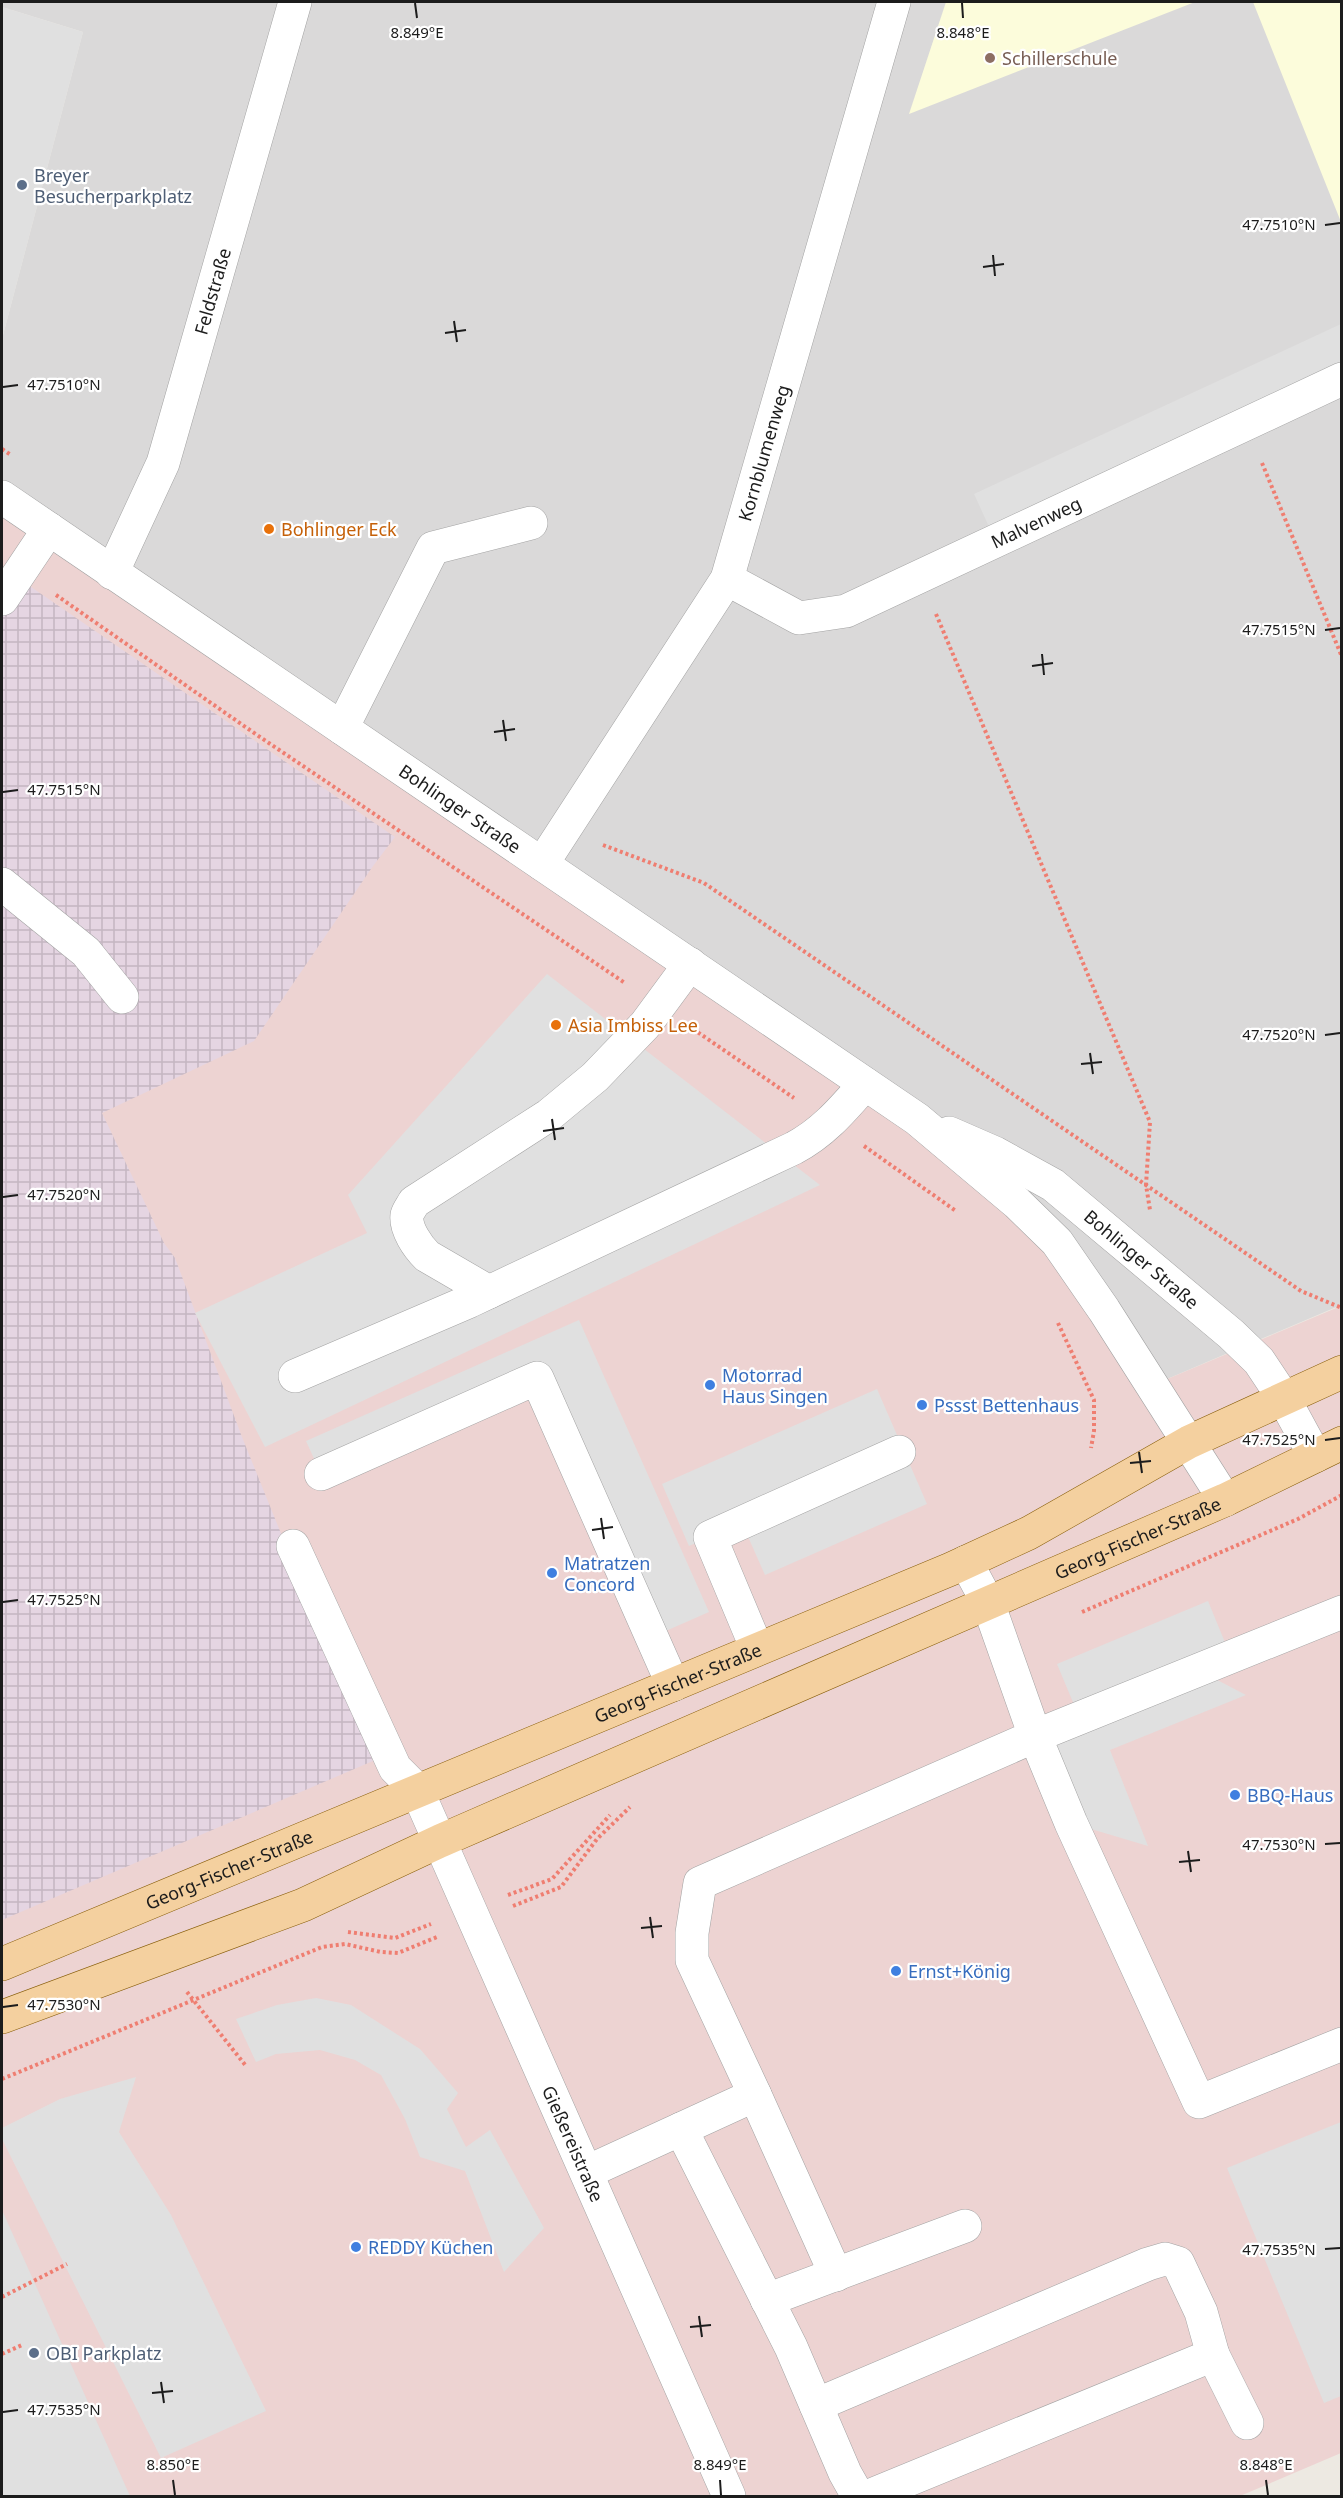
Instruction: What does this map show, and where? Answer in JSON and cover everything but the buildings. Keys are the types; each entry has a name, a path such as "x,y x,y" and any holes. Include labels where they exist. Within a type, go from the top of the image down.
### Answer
{"main road":[{"name":"Georg-Fischer-Straße","path":"2,1964 966,1562 1029,1533 1189,1442 1341,1372"},
{"name":"Georg-Fischer-Straße","path":"2,2017 303,1905 440,1841 1225,1500 1328,1449"}],"street":[{"name":"Feldstraße","path":"112,573 163,463 296,2"},
{"name":"Kornblumenweg","path":"542,864 727,579 894,2"},
{"name":"Malvenweg","path":"727,579 799,618 846,611 1341,379"},
{"name":"Bohlinger Straße","path":"2,497 917,1119 1017,1203 1057,1242 1104,1310 1225,1500"},
{"path":"342,728 433,548 531,523"},
{"path":"2,598 49,529"},
{"path":"2,884 86,952 122,997"},
{"path":"489,1292 427,1256 419,1248 409,1228 407,1216 414,1202 549,1115 595,1077 645,1025 690,964"},
{"path":"295,1376 489,1292 794,1148 813,1138 831,1123 865,1084"},
{"name":"Bohlinger Straße","path":"917,1119 995,1153 1053,1185 1231,1334 1259,1361 1284,1397 1328,1449"},
{"path":"321,1474 537,1378 673,1685"},
{"path":"757,1649 710,1537 899,1452"},
{"path":"294,1546 395,1768 417,1790"},
{"path":"966,1562 988,1603 1035,1736 1071,1823 1199,2102 1341,2044"},
{"path":"836,2275 692,1960 692,1933 700,1883 1035,1736 1341,1612"},
{"name":"Gießereistraße","path":"417,1790 729,2496"},
{"path":"587,2172 755,2095"},
{"path":"681,2129 803,2373 845,2473 858,2496"},
{"path":"767,2300 965,2226"},
{"path":"816,2405 1148,2264 1166,2259 1178,2264 1201,2312 1213,2355 1247,2423"},
{"path":"869,2496 1213,2355"}],"path":[{"path":"1245,424 1341,657"},
{"path":"21,570 257,735 831,1123 964,1216"},
{"path":"920,577 1150,1122 1146,1185 1161,1275"},
{"path":"564,831 704,883 1300,1291 1341,1308"},
{"path":"1056,1318 1094,1400 1094,1431 1092,1446 1087,1457"},
{"path":"1078,1613 1298,1519 1341,1495"},
{"path":"2,2079 322,1947 345,1944 381,1952 398,1953 561,1887 597,1839 637,1799"},
{"path":"161,1958 246,2066"},
{"path":"2,2297 67,2264"},
{"path":"2,2354 22,2345"}],"shaded area":[{"path":"2,2 1341,2 1341,1305 1153,1385 2,498 2,339 83,32 2,7"},
{"name":"Schillerschule","path":"946,2 1195,2 909,114"},
{"path":"1253,2 1341,2 1341,222"},
{"name":"Breyer Besucherparkplatz","path":"2,7 83,32 2,339"},
{"path":"1341,324 1341,367 990,529 974,494"},
{"path":"2,497 1017,1203 1153,1385 1341,1306 1341,2453 1240,2496 2,2496"},
{"path":"2,567 395,837 254,1041 102,1113 164,1243 175,1258 242,1437 373,1761 2,1920"},
{"path":"547,974 820,1185 265,1447 195,1313 367,1233 348,1195"},
{"path":"579,1320 709,1612 652,1637 537,1378 321,1474 306,1441"},
{"path":"877,1389 927,1504 765,1575 742,1523 689,1546 662,1484"},
{"path":"1208,1601 1231,1657 1200,1671 1246,1695 1110,1750 1148,1846 1071,1823 1035,1736 1080,1719 1057,1664"},
{"path":"316,1998 351,2005 420,2049 458,2093 447,2109 466,2147 490,2130 544,2228 504,2272 465,2171 420,2157 405,2119 381,2075 355,2060 320,2050 276,2054 256,2062 236,2019 277,2005"},
{"path":"136,2077 119,2132 171,2215 266,2411 161,2458 2,2139 2,2128 60,2099"},
{"path":"1341,2122 1341,2396 1324,2403 1227,2168"},
{"name":"OBI Parkplatz","path":"2,2210 130,2496 2,2496"}],"place":[{"name":"Schillerschule","path":"990,58"},
{"name":"Breyer Besucherparkplatz","path":"22,185"},
{"name":"Bohlinger Eck","path":"269,529"},
{"name":"Asia Imbiss Lee","path":"556,1025"},
{"name":"Motorrad Haus Singen","path":"710,1385"},
{"name":"Pssst Bettenhaus","path":"922,1405"},
{"name":"Matratzen Concord","path":"552,1573"},
{"name":"BBQ-Haus","path":"1235,1795"},
{"name":"Ernst+König","path":"896,1971"},
{"name":"REDDY Küchen","path":"356,2247"},
{"name":"OBI Parkplatz","path":"34,2353"}]}
